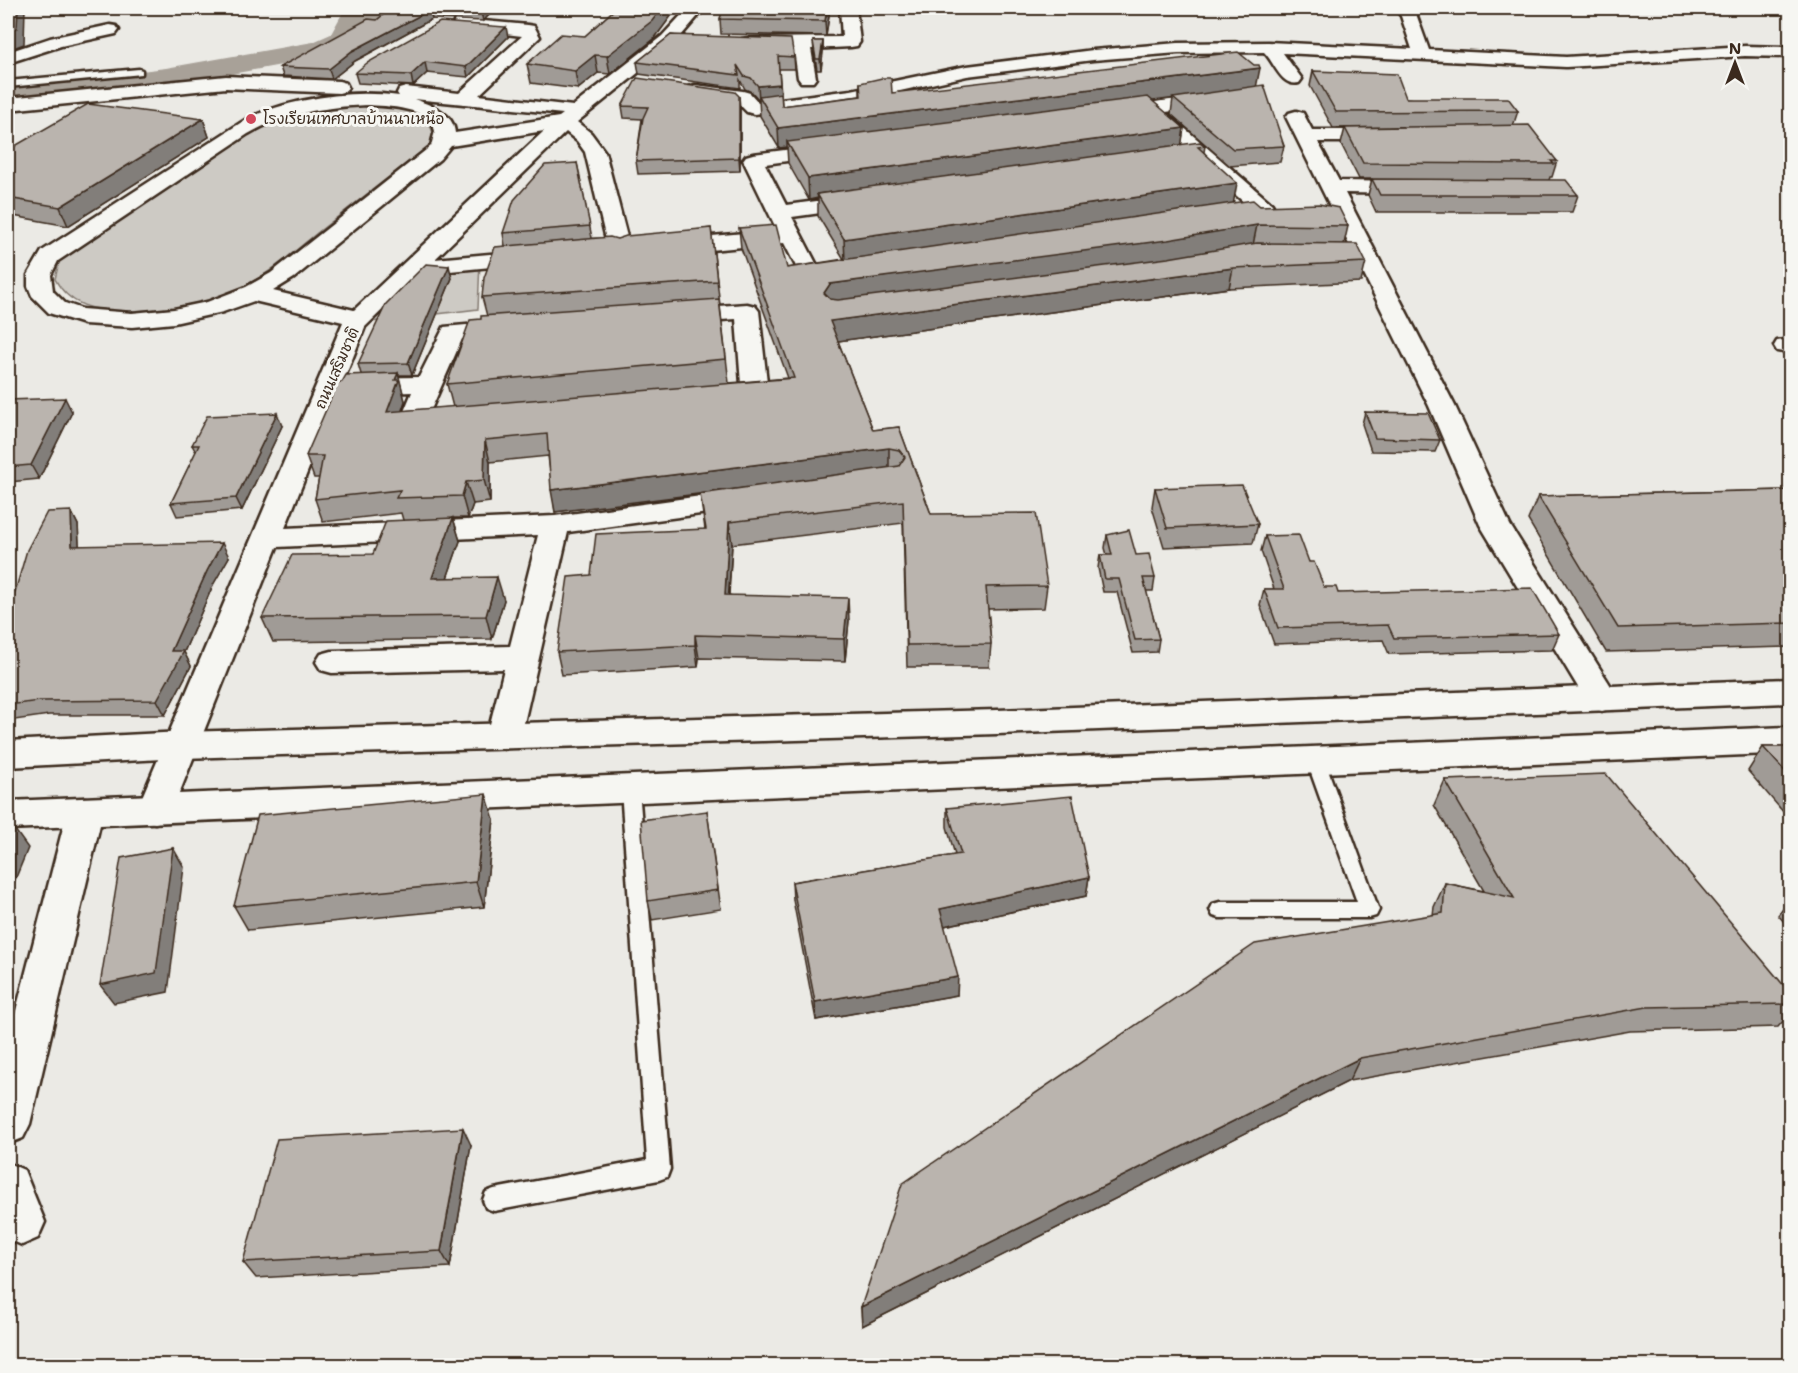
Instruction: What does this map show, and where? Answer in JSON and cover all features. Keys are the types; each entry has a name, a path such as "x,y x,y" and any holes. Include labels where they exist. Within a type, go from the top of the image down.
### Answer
{"street":[{"name":"ถนนเสริมชาติ","path":"155,809 354,324 571,116 631,81 679,41 697,8"},
{"path":"735,42 802,44 851,42 848,8"},
{"path":"1403,8 1409,15 1422,54"},
{"path":"440,25 528,30 531,37 463,99"},
{"path":"8,58 56,42 110,30"},
{"path":"802,44 807,78"},
{"path":"1268,47 1293,79"},
{"path":"678,88 743,97 754,108 851,96 968,71 1178,48 1268,47 1566,62 1745,51 1791,52"},
{"path":"337,87 354,74"},
{"path":"8,104 226,82 337,87 463,99 571,116 595,152 620,252"},
{"path":"1093,116 1231,98"},
{"path":"380,100 410,104 433,114 440,120 446,134 443,141 440,149 433,155 274,281 217,306 148,320 104,320 69,312 56,306 46,299 38,281 45,262 67,242 234,134 274,114 309,105 344,101 380,100"},
{"path":"1151,108 1264,209 1206,218"},
{"path":"443,141 571,116"},
{"path":"1411,136 1301,126 1332,187 1355,255 1442,406 1495,525 1602,699"},
{"path":"846,148 753,160 811,275 869,267"},
{"path":"1179,157 1202,154"},
{"path":"1332,187 1438,188"},
{"path":"779,213 885,198"},
{"path":"597,253 790,236"},
{"path":"413,268 551,256"},
{"path":"251,293 360,318"},
{"path":"653,318 747,311 756,391 696,396"},
{"path":"472,416 413,421 453,332 535,326"},
{"path":"329,387 428,384"},
{"path":"266,538 555,525 774,495"},
{"path":"504,736 555,525"},
{"path":"332,662 523,657"},
{"path":"8,754 182,745 997,722 1791,691"},
{"path":"8,815 1791,740"},
{"path":"8,1124 85,812"}],"lane":[{"path":"8,84 139,72"},
{"path":"1220,910 1369,910 1315,759"},
{"path":"494,1200 659,1169 630,789"}],"shaded area":[{"path":"353,104 391,106 419,114 427,121 433,132 429,146 285,259 252,282 227,294 189,305 124,311 93,308 75,301 55,279 59,262 76,245 264,123 290,113"},
{"path":"480,261 478,309 354,324 413,268"}],"building":[{"path":"8,8 18,8 17,28 8,31"},
{"path":"391,8 485,8 481,12 430,10 352,51 329,69 280,67 368,19 377,20"},
{"path":"616,8 662,8 652,21 607,56 595,55 575,71 527,64 561,34 585,36"},
{"path":"723,8 827,8 825,21 720,19"},
{"path":"440,22 506,27 466,67 425,62 411,75 355,73 367,63"},
{"path":"671,35 791,39 794,57 778,56 780,84 758,86 751,78 744,76 737,65 739,75 637,62"},
{"path":"813,41 823,41 820,59 816,59"},
{"path":"1238,52 1254,65 1259,65 1260,68 778,128 759,96 781,93 782,106 861,96 860,83 882,78 891,78 892,93"},
{"path":"1313,71 1397,74 1406,98 1508,98 1518,111 1336,112"},
{"path":"637,78 735,92 739,96 739,158 636,161 643,118 648,107 622,106"},
{"path":"1264,85 1284,146 1233,149 1173,98"},
{"path":"1148,97 1184,128 808,178 787,142"},
{"path":"88,104 203,119 60,207 8,198 8,150"},
{"path":"1529,125 1557,161 1551,161 1554,164 1363,163 1345,128"},
{"path":"1200,142 1205,146 1198,147 1237,183 844,239 817,194"},
{"path":"577,163 590,226 503,233 514,200 545,165"},
{"path":"1372,179 1566,180 1578,195 1380,195"},
{"path":"1253,200 1260,206 1319,204 1339,208 1348,226 1257,225 1168,240 830,284 824,293 830,299 838,300 1168,258 1257,243 1357,244 1366,262 1233,268 830,321 873,430 899,427 931,514 1036,513 1047,586 986,587 991,644 907,645 903,501 729,522 725,595 848,598 844,639 695,635 695,645 557,652 568,577 591,575 596,534 706,529 700,494 899,466 905,457 899,450 889,448 551,490 547,434 485,440 484,480 466,482 462,496 396,498 400,490 315,499 323,456 306,456 338,382 342,382 346,375 398,373 395,380 399,380 387,412 794,378 739,228 776,225 787,268"},
{"path":"711,228 717,281 482,297 484,278 495,247 610,237 617,239 626,236"},
{"path":"426,264 449,266 408,363 358,364 386,304"},
{"path":"719,299 726,359 447,384 470,320 481,319 481,316"},
{"path":"65,398 31,465 8,467 8,400"},
{"path":"1365,412 1428,413 1440,440 1375,438"},
{"path":"277,413 236,498 171,503 199,445 192,445 207,416"},
{"path":"1242,485 1258,524 1167,528 1155,488"},
{"path":"1791,490 1791,623 1618,628 1538,496"},
{"path":"71,511 72,546 222,543 171,651 184,651 157,700 40,701 8,705 8,616 27,550 47,512"},
{"path":"453,518 432,578 497,577 486,616 262,618 292,555 373,554 386,521"},
{"path":"1129,530 1136,555 1149,554 1155,578 1143,578 1159,639 1135,640 1119,579 1105,579 1100,555 1112,555 1107,535"},
{"path":"1299,535 1309,562 1314,562 1324,587 1336,587 1338,593 1532,588 1559,634 1394,638 1388,625 1278,628 1264,589 1284,589 1265,536"},
{"path":"1763,747 1791,747 1791,778"},
{"path":"1606,774 1791,994 1791,1004 1647,1007 1360,1058 861,1307 902,1184 1255,944 1443,913 1445,883 1514,898 1445,780"},
{"path":"486,794 476,882 234,906 258,815"},
{"path":"1072,796 1089,877 940,909 958,977 815,1002 792,882 961,854 947,808"},
{"path":"707,811 718,890 648,901 641,820"},
{"path":"173,848 156,973 100,985 121,858"},
{"path":"463,1128 441,1251 243,1262 277,1139"}],"waterway":[{"path":"8,96 166,77 321,50 343,39 353,18 385,8"}],"place":[{"name":"โรงเรียนเทศบาลบ้านนาเหนือ","path":"251,119"}]}
